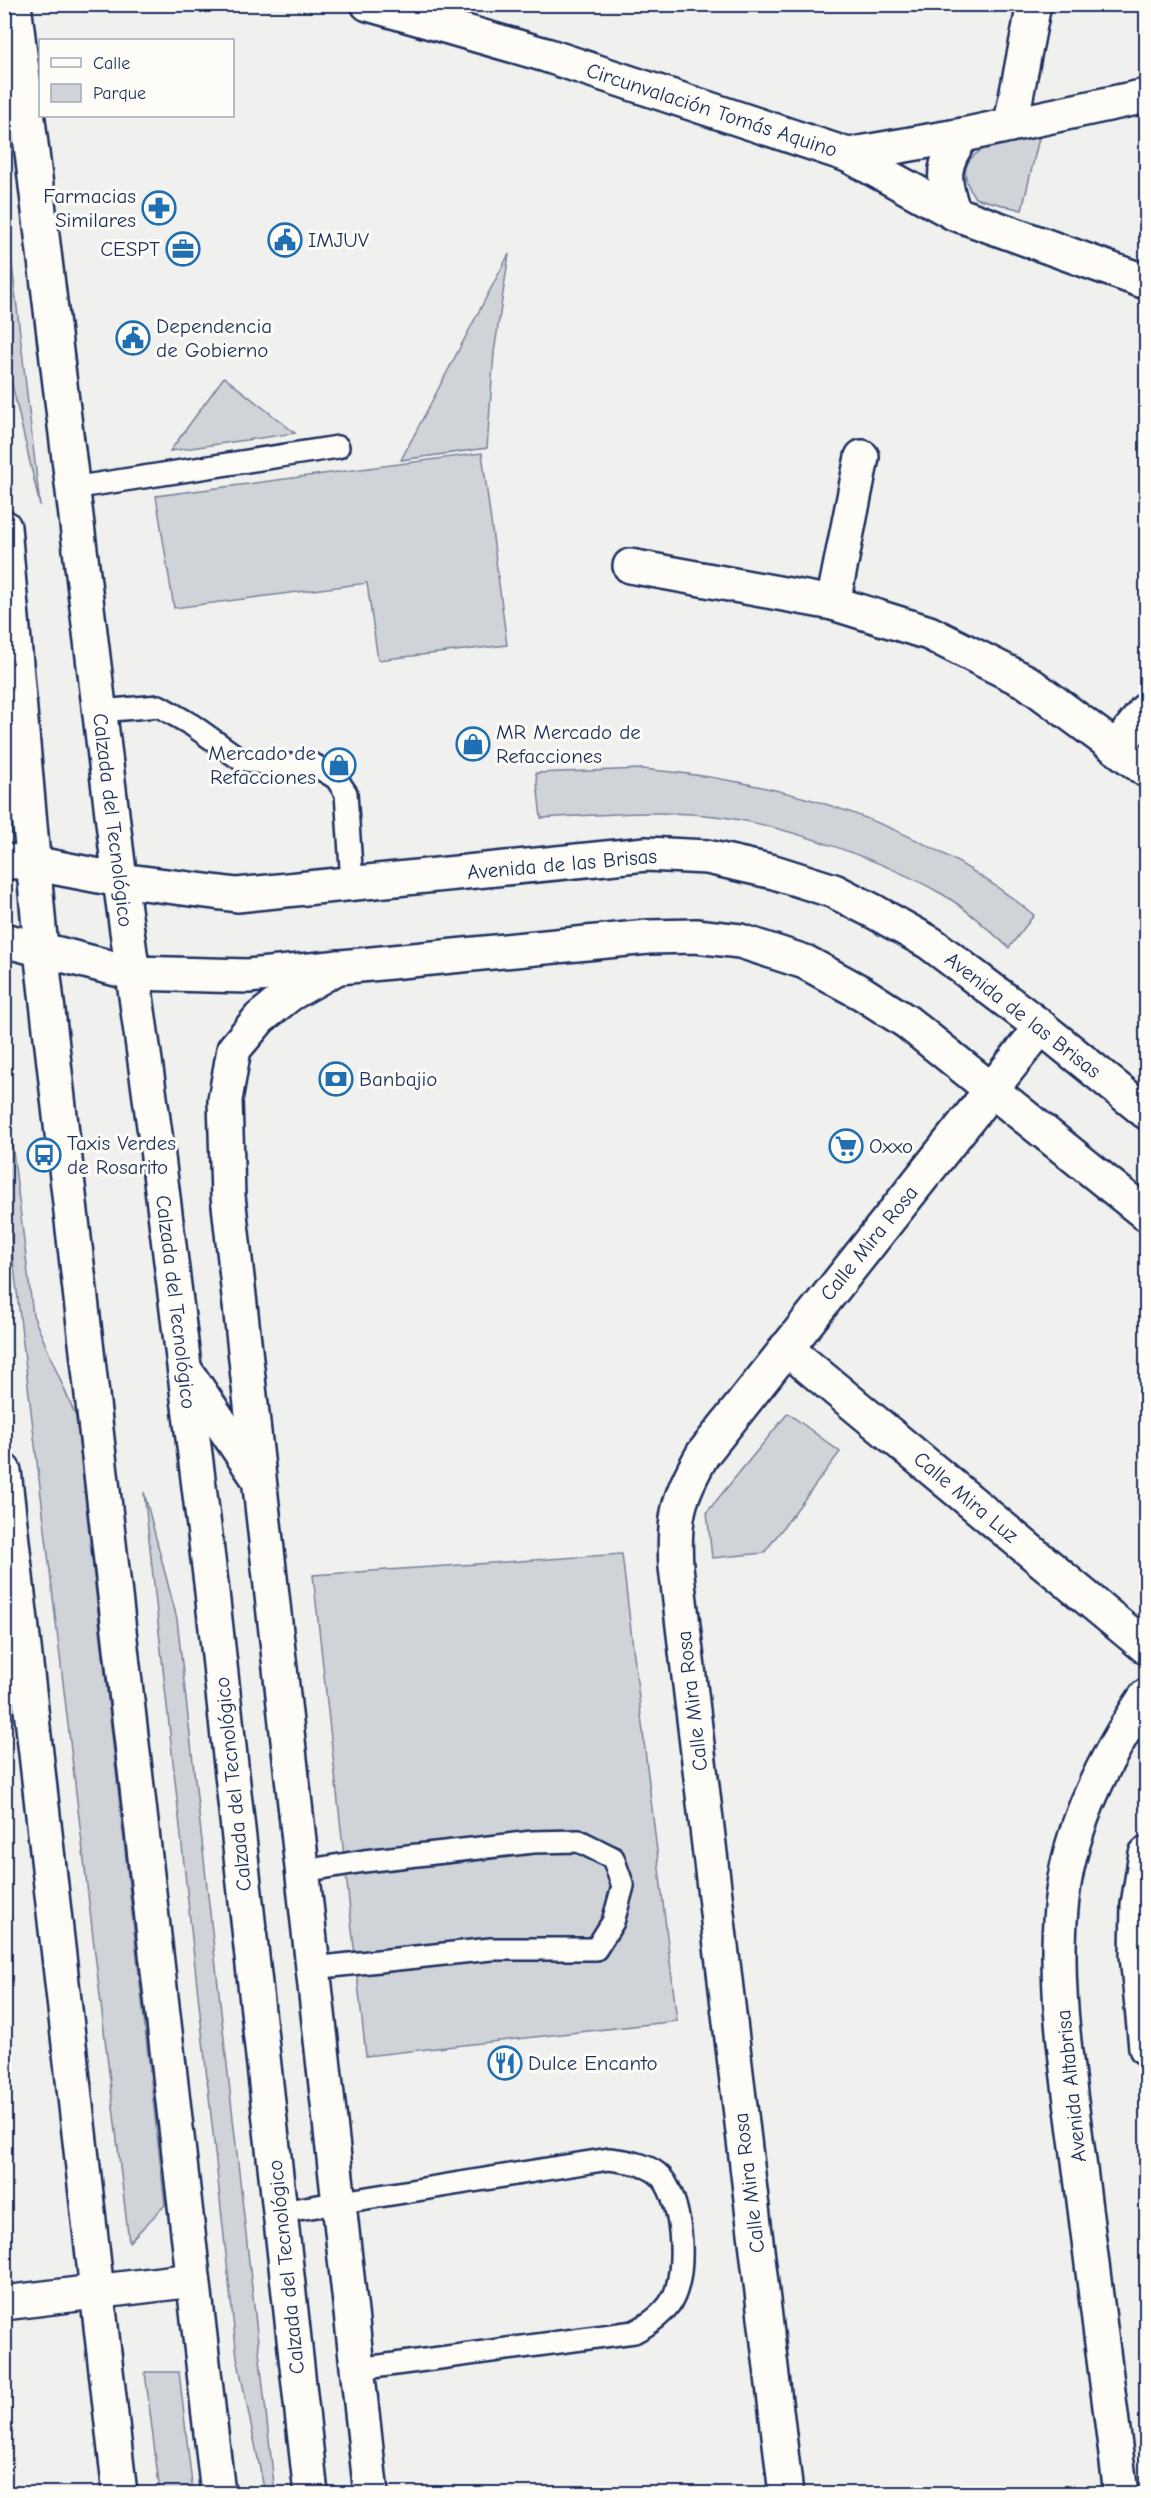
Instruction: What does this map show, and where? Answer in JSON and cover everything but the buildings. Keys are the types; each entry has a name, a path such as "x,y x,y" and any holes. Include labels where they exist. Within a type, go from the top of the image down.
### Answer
{"street":[{"name":"Calzada del Tecnológico","path":"14,4 120,880 211,1583 311,2493"},
{"name":"Circunvalación Tomás Aquino","path":"368,4 423,12 848,155 963,135 1146,96"},
{"path":"1011,123 1034,4"},
{"path":"954,213 946,191 944,176 950,155 963,135"},
{"path":"848,155 954,213 1146,282"},
{"path":"833,603 862,457"},
{"path":"4,527 18,862 41,950 218,2493"},
{"path":"630,566 833,603 929,633 1027,682 1146,770"},
{"path":"1117,747 1146,710"},
{"name":"Avenida de las Brisas","path":"18,862 120,880 237,895 646,854 707,857 774,872 834,891 876,912 930,943 1144,1103"},
{"path":"4,940 132,973 248,976 648,937 696,936 740,941 805,962 862,993 907,1022 1146,1214"},
{"path":"338,967 290,994 260,1018 234,1050 225,1100 228,1196 371,2493"},
{"name":"Calle Mira Rosa","path":"786,2493 675,1545 677,1514 687,1482 703,1454 1041,1027"},
{"name":"Calle Mira Luz","path":"786,1348 1146,1647"},
{"path":"184,1368 258,1478"},
{"path":"4,1471 12,1609 120,2493"},
{"name":"Avenida Altabrisa","path":"1121,2493 1066,2065 1059,1942 1067,1868 1089,1797 1132,1717 1146,1696"},
{"path":"1146,1854 1138,1905 1137,1955 1146,2048"},
{"path":"4,2303 193,2280"}],"lane":[{"path":"72,488 338,447"},
{"path":"100,711 159,706 192,725 240,759 274,765 314,765 336,778 346,793 352,883"},
{"path":"304,1871 364,1861 533,1842 579,1841 613,1858 623,1886 613,1922 596,1950 491,1949 313,1968"},
{"path":"280,2212 609,2159 642,2165 657,2173 668,2186 677,2212 681,2274 673,2299 654,2322 634,2332 358,2369"}],"green space":[{"path":"1040,134 1022,210 975,198 967,181 966,168 972,158 982,150 996,144"},
{"path":"5,204 40,506 5,354"},
{"path":"509,254 494,353 487,448 401,460"},
{"path":"224,377 295,433 170,451"},
{"path":"482,453 507,645 378,660 367,583 174,608 156,496"},
{"path":"642,769 748,784 799,796 850,812 946,855 991,883 1034,915 1009,948 977,919 942,894 893,869 806,837 723,817 678,813 541,818 536,773"},
{"path":"4,1077 33,1315 76,1417 165,2205 129,2242 5,1190"},
{"path":"788,1413 840,1452 764,1553 712,1558 707,1512"},
{"path":"144,1492 177,1619 275,2493 265,2493 237,2357"},
{"path":"622,1554 677,2021 366,2056 313,1575"},
{"path":"145,2372 179,2372 193,2493 160,2493"}],"place":[{"name":"Farmacias Similares","path":"159,208"},
{"name":"IMJUV","path":"285,240"},
{"name":"CESPT","path":"183,249"},
{"name":"Dependencia de Gobierno","path":"133,338"},
{"name":"MR Mercado de Refacciones","path":"473,744"},
{"name":"Mercado de Refacciones","path":"339,765"},
{"name":"Banbajio","path":"336,1079"},
{"name":"Oxxo","path":"846,1146"},
{"name":"Taxis Verdes de Rosarito","path":"44,1155"},
{"name":"Dulce Encanto","path":"505,2063"}]}
